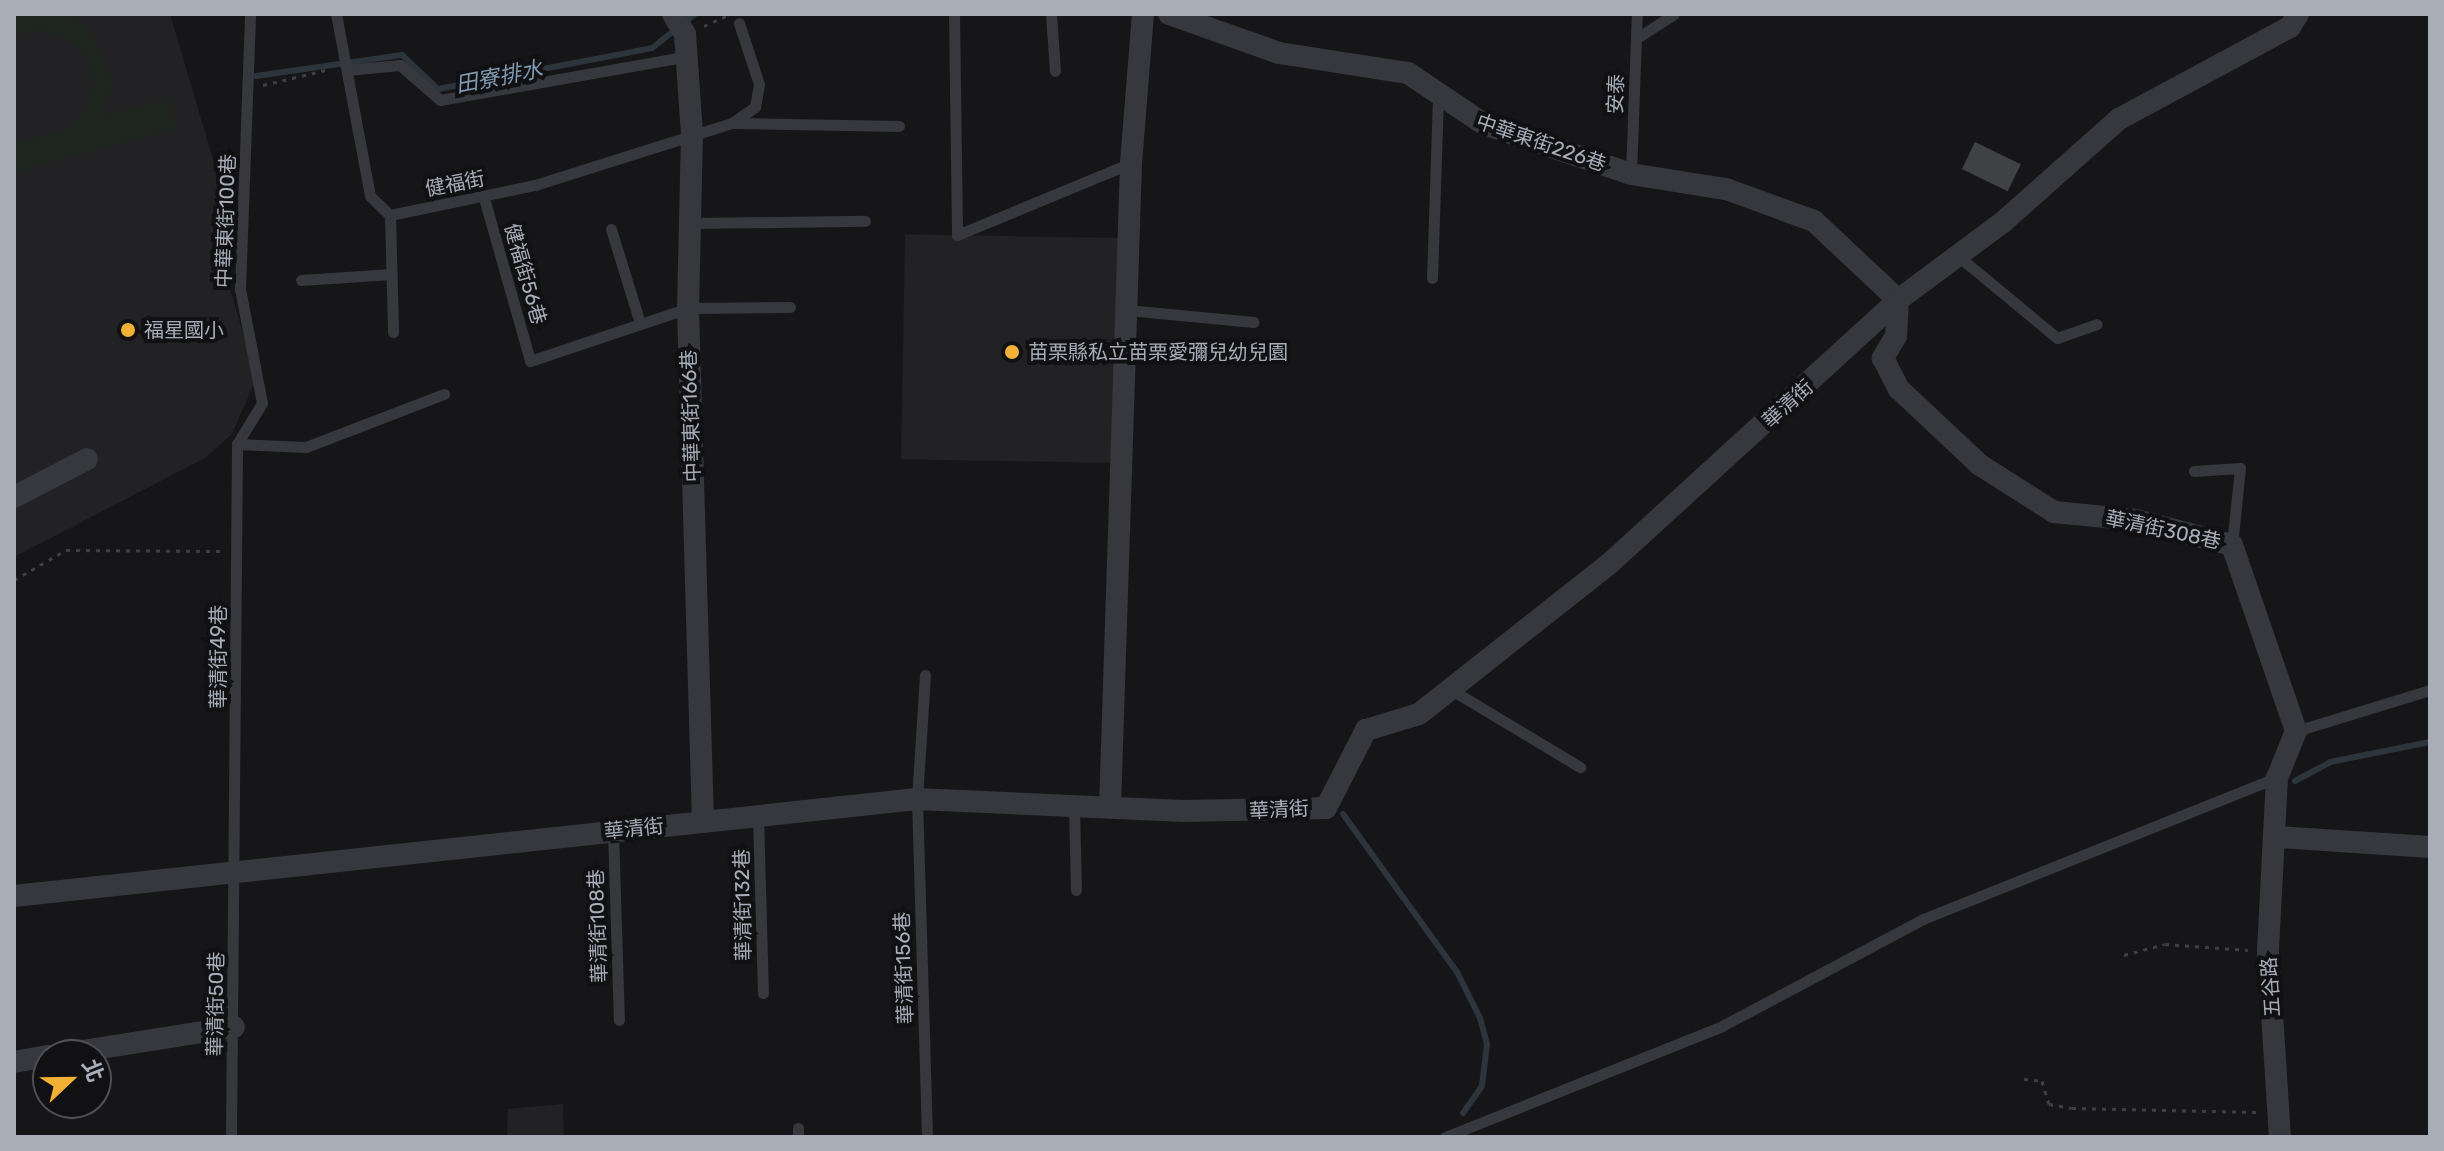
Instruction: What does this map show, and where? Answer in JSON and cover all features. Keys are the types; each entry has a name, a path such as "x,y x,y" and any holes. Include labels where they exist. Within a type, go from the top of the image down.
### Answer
{"street":[{"path":"1110,807 1131,163 1143,14"},
{"name":"中華東街226巷","path":"1169,14 1279,53 1408,73 1484,124 1631,174 1726,189 1814,221 1898,300"},
{"name":"華清街","path":"14,896 917,799 1074,808 1326,808 1366,730 1419,714 1608,565 1898,300 1958,256 2119,119 2290,27 2298,14"},
{"name":"中華東街166巷","path":"679,21 692,133 688,308 703,822"},
{"name":"華清街308巷","path":"1898,300 1896,336 1883,358 1899,389 1980,465 2054,512 2136,520 2232,545"},
{"path":"14,497 87,459"},
{"path":"2232,545 2296,731 2277,778"},
{"name":"五谷路","path":"2277,778 2278,837 2268,952 2280,1137"},
{"path":"2278,837 2430,847"},
{"path":"112,1046 234,1027"}],"lane":[{"name":"中華東街100巷","path":"237,444 262,403 240,289 250,14"},
{"path":"336,14 370,196 390,215 393,332"},
{"path":"954,14 957,235 1131,163"},
{"path":"1051,14 1055,71"},
{"name":"安泰","path":"1631,174 1637,14"},
{"path":"1637,38 1674,14"},
{"path":"732,123 755,107 759,84 739,23"},
{"path":"346,69 400,65 440,100 684,57"},
{"path":"1432,278 1438,96"},
{"name":"健福街","path":"390,215 484,198 732,123 899,126"},
{"name":"健福街56巷","path":"484,198 530,361 640,323"},
{"path":"691,223 865,221"},
{"path":"611,229 640,323 688,308 790,307"},
{"path":"1958,256 2057,338 2097,324"},
{"path":"301,280 392,274"},
{"path":"1127,310 1253,322"},
{"path":"237,444 306,447 444,394"},
{"name":"華清街49巷","path":"234,871 237,444"},
{"path":"2194,471 2240,468 2232,545"},
{"name":"華清街156巷","path":"925,675 917,799 927,1137"},
{"path":"1450,689 1580,767"},
{"path":"2296,731 2430,690"},
{"path":"1445,1137 1722,1026 1923,919 2277,778"},
{"path":"1074,808 1076,890"},
{"name":"華清街132巷","path":"758,816 763,993"},
{"name":"華清街108巷","path":"613,831 619,1020"},
{"name":"華清街50巷","path":"231,1137 234,871"}],"path":[{"path":"679,21 729,14"},
{"path":"248,89 346,69"},
{"path":"14,580 66,550 236,551"},
{"path":"2124,955 2165,944 2268,952"},
{"path":"2024,1079 2042,1081 2049,1104 2061,1106 2278,1114"}],"shaded area":[{"name":"福星國小","path":"14,14 170,14 232,224 228,281 256,379 232,434 205,458 14,557"},
{"path":"14,14 69,14 90,28 113,82 102,116 170,97 176,128 14,173 14,143 67,129 85,111 94,81 86,55 60,35 39,30 14,36"},
{"name":"苗栗縣私立苗栗愛彌兒幼兒園","path":"905,234 1120,238 1116,463 901,459"},
{"path":"563,1104 564,1137 507,1137 508,1109"}],"building":[{"path":"1975,142 2021,164 2008,191 1962,169"}],"waterway":[{"name":"田寮排水","path":"684,23 695,14"},
{"name":"田寮排水","path":"256,76 402,55 438,89 652,48 675,30"},
{"path":"2295,781 2330,762 2430,742"},
{"path":"1343,814 1457,972 1480,1018 1487,1044 1482,1086 1463,1113"}],"place":[{"name":"福星國小","path":"128,330"},
{"name":"苗栗縣私立苗栗愛彌兒幼兒園","path":"1012,352"}]}
